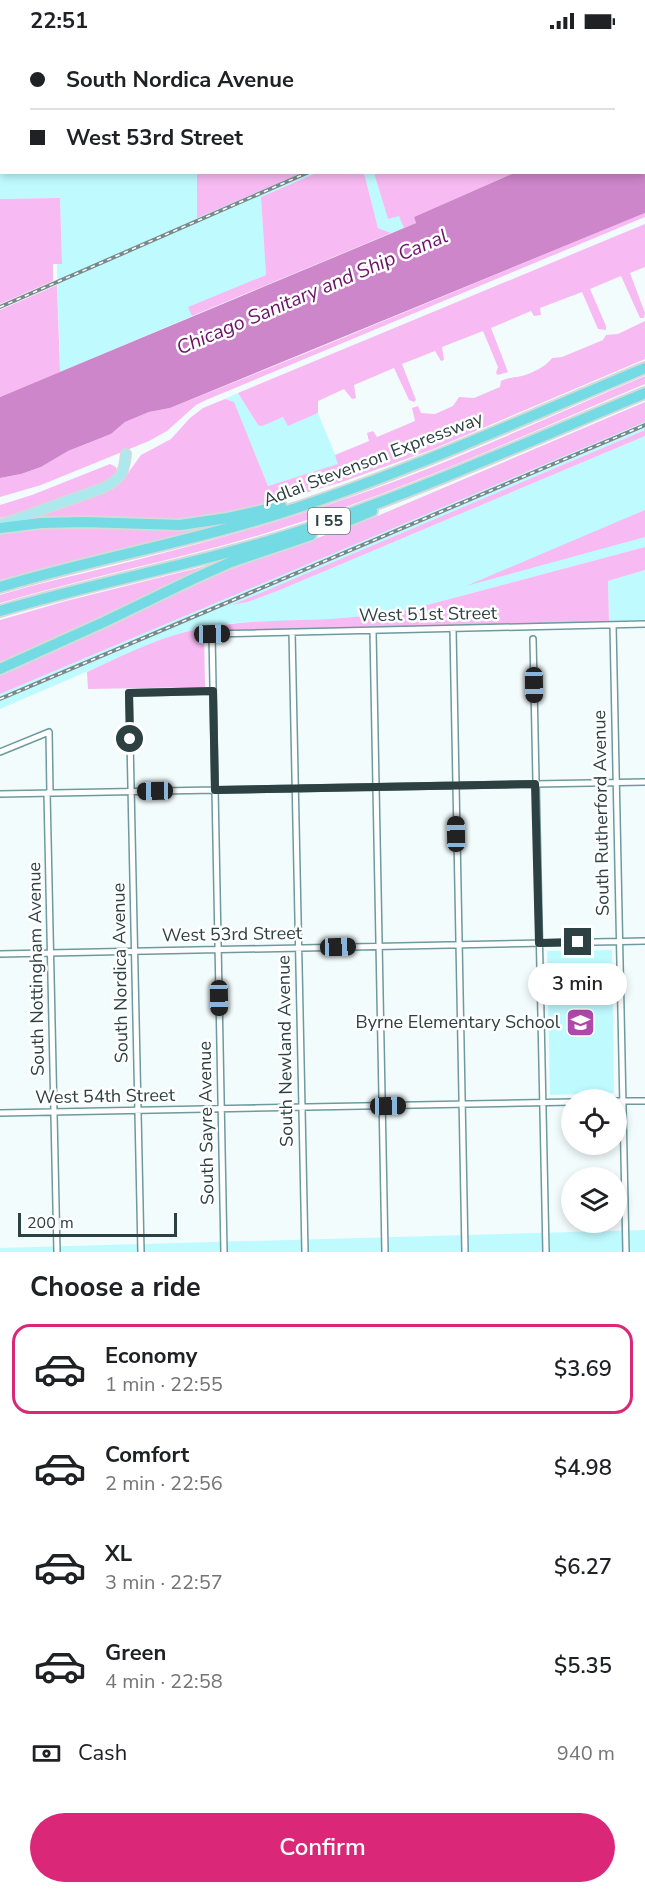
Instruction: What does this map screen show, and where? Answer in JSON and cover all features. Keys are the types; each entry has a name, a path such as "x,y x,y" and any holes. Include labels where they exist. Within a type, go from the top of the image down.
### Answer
{"highway":[{"name":"Adlai Stevenson Expressway","path":"0,587 215,533 368,483 645,368"},
{"name":"I 55","path":"0,611 258,544 311,527 412,490 645,393"},
{"path":"0,526 84,522 155,526 204,522 251,514 368,483"},
{"path":"0,669 231,562 360,518 412,490"}],"main road":[{"path":"0,526 113,483 124,469 126,454"}],"street":[{"name":"West 51st Street","path":"212,634 645,624"},
{"name":"South Rutherford Avenue","path":"613,625 619,942 619,1089"},
{"path":"453,629 465,1252"},
{"path":"373,631 385,1252"},
{"name":"South Newland Avenue","path":"292,632 305,1252"},
{"name":"South Sayre Avenue","path":"212,634 224,1252"},
{"path":"533,639 546,1252"},
{"name":"South Nordica Avenue","path":"141,1252 129,693 213,691"},
{"name":"South Nottingham Avenue","path":"0,752 49,732 50,953 57,1252"},
{"path":"0,794 645,782"},
{"name":"West 53rd Street","path":"0,954 645,941"},
{"path":"627,1101 645,1101"},
{"name":"West 54th Street","path":"0,1113 561,1102"},
{"name":"South Rutherford Avenue","path":"622,1155 626,1252"}],"shaded area":[{"path":"0,174 314,174 261,197 266,275 189,307 192,316 60,372 57,264 62,264 60,198 0,199"},
{"path":"197,174 300,174 197,218"},
{"path":"314,174 364,174 378,228 391,233 192,316 188,307 266,275 261,197"},
{"path":"364,174 374,174 388,219 399,215 404,228 391,233 378,228"},
{"path":"374,174 512,174 414,217 416,223 404,228 399,216 388,219"},
{"path":"60,198 62,264 53,264 53,281 0,304 0,199"},
{"path":"645,213 645,217 206,400 196,405 167,431 149,441 41,485 0,497 0,478 41,467 68,451 111,434 125,422 149,412 170,408 230,384"},
{"path":"645,224 645,267 630,273 645,313 644,318 640,318 621,276 590,289 606,330 598,329 582,292 540,308 541,315 534,316 531,311 491,328 508,372 498,375 496,373 498,367 483,331 442,347 444,360 441,361 435,351 402,364 416,400 414,402 409,400 394,368 354,385 356,398 352,399 344,389 318,401 318,413 288,426 283,417 262,426 258,425 238,393"},
{"path":"57,285 60,372 0,397 0,310"},
{"path":"645,321 645,359 431,450 342,482 241,511 187,519 70,516 35,518 35,515 107,489 123,480 141,455 171,439 190,418 203,408 225,399 234,402 268,486 338,464 335,455 369,441 367,433 373,431 377,437 415,421 412,408 418,406 421,413 435,414 453,406 459,397 474,398 500,387 503,380 531,373 552,358 562,357 603,340 606,335 618,334"},
{"path":"645,376 645,384 478,455 350,505 231,543 0,603 0,595 232,535 388,484 462,455"},
{"path":"238,393 258,425 284,417 288,425 318,413 339,464 268,486 234,403 225,399"},
{"path":"645,402 645,422 0,694 0,675 196,582 375,517"},
{"path":"645,422 645,430 234,605 280,590 645,436 645,547 412,609 385,614 332,619 233,623 188,631 158,641 0,709 0,694"},
{"path":"645,430 645,436 280,590 248,602 232,605"},
{"path":"110,464 117,470 110,478 82,494 0,518 0,505 32,495"},
{"path":"645,510 645,537 466,586"},
{"path":"208,525 209,527 0,580 0,533 39,527"},
{"path":"645,547 645,570 608,581 609,621 204,632 205,687 88,689 87,672 150,644 189,631 241,623 340,618 412,609"},
{"path":"214,564 85,625 0,662 0,620"},
{"path":"645,570 645,620 609,621 608,581"},
{"name":"Byrne Elementary School","path":"612,950 614,1089 561,1089 561,1095 550,1095 547,951"},
{"path":"645,1230 645,1252 0,1252 0,1248 561,1232 627,1233 627,1231"}],"water":[{"name":"Chicago Sanitary and Ship Canal","path":"512,174 645,174 645,213 170,408 149,412 125,422 111,434 68,451 41,467 0,478 0,397 416,223 414,217"}],"railway":[{"path":"0,307 304,174"},
{"path":"0,699 645,425"}],"place":[{"name":"Byrne Elementary School","path":"581,1022"}],"route":[{"path":"130,739 129,693 213,691 215,790 535,784 539,943 578,942"}]}
